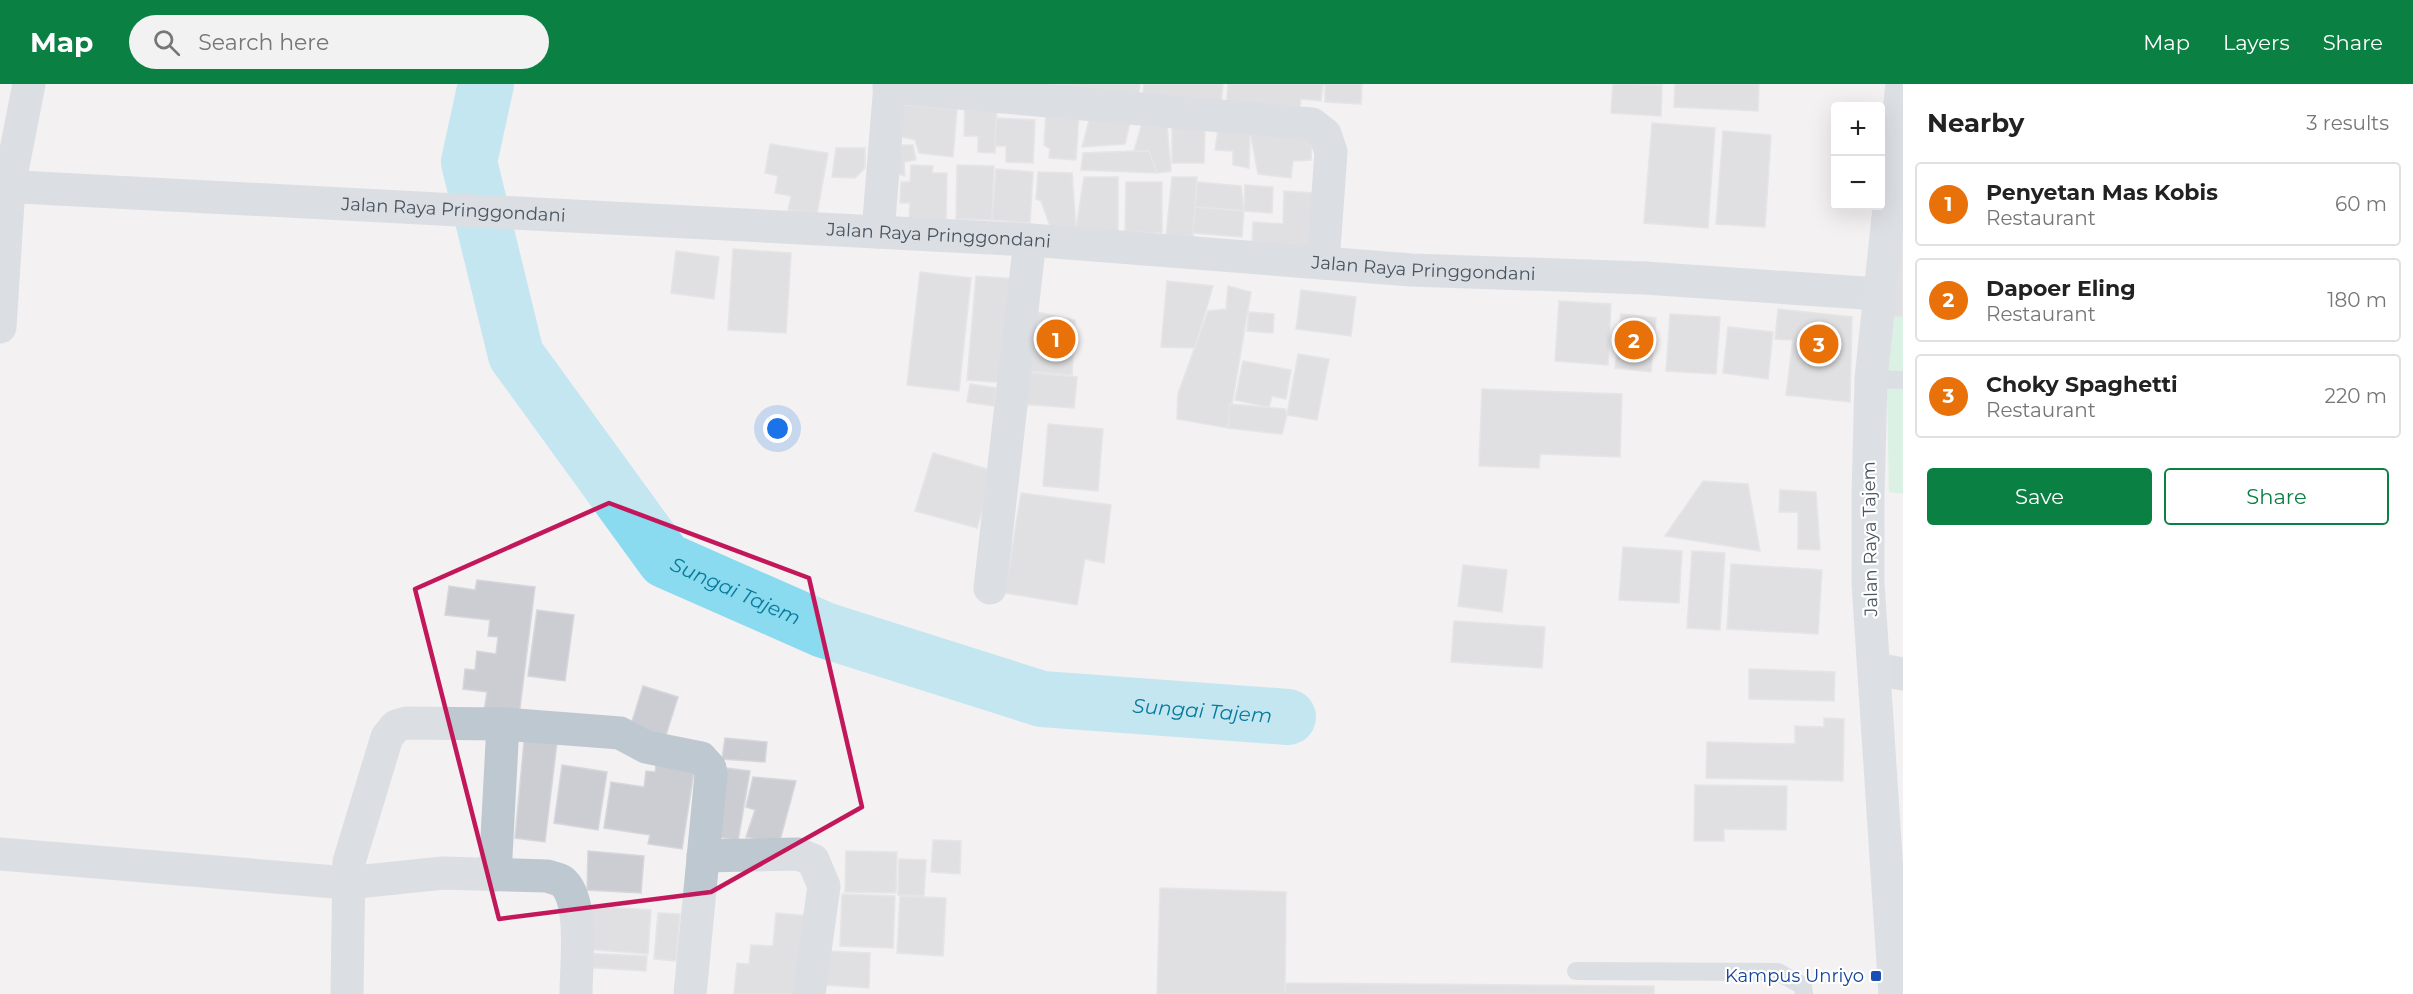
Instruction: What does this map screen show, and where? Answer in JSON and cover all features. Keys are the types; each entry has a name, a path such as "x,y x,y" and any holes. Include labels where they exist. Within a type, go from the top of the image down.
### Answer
{"main road":[{"name":"Jalan Raya Tajem","path":"1895,994 1889,672 1868,572 1871,380 1902,84"}],"street":[{"path":"0,327 4,186 29,84"},
{"path":"878,232 890,85 1312,124 1325,134 1331,152 1323,263"},
{"name":"Jalan Raya Pringgondani","path":"4,186 1030,240 1323,263 1645,278 1879,294"},
{"path":"990,588 1030,240"},
{"path":"347,994 349,862 387,737 396,726 422,722 503,724 620,733 646,747 701,758 710,768 711,775 690,994"},
{"path":"495,874 503,724"},
{"path":"0,854 347,883 443,873 547,876 563,882 573,897 576,918 576,994"},
{"path":"703,856 798,854 813,860 824,886 809,994"}],"lane":[{"path":"1871,380 1903,380"},
{"path":"1576,971 1778,972 1803,986 1804,994"}],"highlighted area":[{"path":"609,503 809,578 862,807 711,892 499,919 415,589"}],"green space":[{"path":"1903,180 1903,494 1889,492 1886,340"}],"building":[{"path":"1050,84 1140,84 1138,101 1050,90"},
{"path":"1144,84 1223,84 1221,108 1142,101"},
{"path":"1228,84 1323,84 1321,101 1301,99 1299,113 1226,107"},
{"path":"1325,84 1362,84 1361,104 1325,102"},
{"path":"1613,84 1662,85 1661,116 1611,113"},
{"path":"1675,84 1759,84 1758,111 1674,107"},
{"path":"893,104 957,109 953,157 919,153 915,140 894,135"},
{"path":"965,104 997,104 995,153 978,152 978,136 964,136"},
{"path":"1046,111 1079,113 1076,160 1049,158 1050,149 1044,145"},
{"path":"1091,113 1132,114 1125,144 1082,147"},
{"path":"996,118 1035,120 1033,163 1006,162 1006,146 995,146"},
{"path":"1142,123 1167,125 1171,171 1157,173 1149,151 1134,151"},
{"path":"1652,123 1715,128 1708,228 1644,223"},
{"path":"1172,127 1205,128 1204,163 1172,163"},
{"path":"1218,130 1250,131 1249,168 1233,165 1233,151 1215,150"},
{"path":"1250,131 1312,134 1311,160 1293,161 1291,178 1258,174"},
{"path":"1723,131 1771,135 1765,227 1716,224"},
{"path":"770,144 828,153 817,214 788,210 791,196 775,193 778,176 765,173"},
{"path":"894,145 913,145 916,160 904,162 905,176 894,173"},
{"path":"836,148 865,148 865,168 855,178 832,177"},
{"path":"1149,151 1157,173 1081,170 1083,153"},
{"path":"911,165 933,166 932,173 947,173 946,221 909,220 910,203 900,203 901,182 910,182"},
{"path":"957,165 994,166 992,220 956,219"},
{"path":"996,169 1033,172 1030,223 992,220"},
{"path":"1038,172 1072,173 1076,228 1050,226 1041,201 1036,199"},
{"path":"1084,177 1118,177 1118,233 1076,228"},
{"path":"1172,177 1197,177 1193,237 1166,236"},
{"path":"1126,182 1162,182 1162,233 1125,232"},
{"path":"1197,182 1241,186 1244,211 1195,207"},
{"path":"1245,185 1273,187 1272,213 1244,211"},
{"path":"1284,191 1313,193 1309,248 1252,245 1253,222 1283,224"},
{"path":"1195,207 1244,211 1242,237 1193,233"},
{"path":"1898,232 1903,233 1903,317 1890,316"},
{"path":"733,249 791,253 786,333 728,330"},
{"path":"676,251 719,257 714,299 671,293"},
{"path":"920,272 971,278 959,391 907,385"},
{"path":"976,276 1017,279 1008,383 967,380"},
{"path":"1167,281 1213,286 1195,348 1161,347"},
{"path":"1228,286 1251,292 1228,428 1177,419 1178,394 1208,311 1226,309"},
{"path":"1301,290 1356,297 1351,336 1296,329"},
{"path":"1559,301 1611,304 1608,365 1555,361"},
{"path":"1778,309 1852,317 1850,402 1786,395 1793,340 1775,339"},
{"path":"1032,311 1075,320 1072,375 1027,371"},
{"path":"1249,312 1274,314 1273,333 1247,331"},
{"path":"1621,314 1656,318 1651,372 1615,368"},
{"path":"1670,314 1720,317 1716,374 1666,371"},
{"path":"1728,327 1773,332 1768,379 1723,373"},
{"path":"1298,354 1329,359 1317,420 1287,415"},
{"path":"1243,361 1291,370 1286,399 1272,396 1269,407 1235,400"},
{"path":"1024,372 1077,377 1074,408 1021,404"},
{"path":"970,384 996,388 994,406 967,402"},
{"path":"1482,389 1622,394 1620,457 1540,454 1539,468 1479,466"},
{"path":"1230,404 1285,409 1287,415 1282,434 1228,428"},
{"path":"1048,424 1103,429 1098,491 1043,486"},
{"path":"933,453 994,471 977,528 915,511"},
{"path":"1703,481 1748,484 1760,551 1665,536"},
{"path":"1780,490 1816,492 1820,550 1798,549 1798,512 1779,512"},
{"path":"1021,493 1111,505 1104,563 1085,559 1077,605 1005,593"},
{"path":"1623,547 1682,551 1679,603 1619,600"},
{"path":"1692,551 1725,553 1720,630 1687,628"},
{"path":"1731,564 1822,570 1818,634 1727,629"},
{"path":"1463,565 1507,570 1502,612 1458,606"},
{"path":"477,580 535,587 519,716 484,711 487,692 463,689 465,669 475,670 477,651 496,654 498,637 488,636 490,620 445,615 449,586 475,590"},
{"path":"537,610 574,615 565,681 528,676"},
{"path":"1454,621 1545,627 1542,668 1451,662"},
{"path":"1749,669 1835,672 1834,701 1749,699"},
{"path":"643,686 678,697 665,738 630,728"},
{"path":"1824,718 1844,719 1843,781 1706,778 1707,742 1795,744 1795,726 1824,727"},
{"path":"525,731 558,734 545,842 515,838"},
{"path":"725,738 767,742 765,762 722,759"},
{"path":"658,753 696,759 682,849 648,844 650,835 604,828 611,782 644,787 646,771 655,772"},
{"path":"562,765 607,772 598,830 554,823"},
{"path":"718,767 750,771 738,841 709,835"},
{"path":"753,777 796,781 779,844 746,837 755,810 746,807"},
{"path":"1695,785 1787,786 1786,830 1724,829 1724,841 1694,841"},
{"path":"933,840 961,841 960,874 931,872"},
{"path":"588,851 644,856 641,893 587,890"},
{"path":"846,851 897,852 896,893 845,892"},
{"path":"899,859 926,860 924,896 898,895"},
{"path":"1160,888 1286,892 1285,994 1157,994"},
{"path":"842,894 895,896 893,948 840,946"},
{"path":"900,896 946,898 943,956 897,953"},
{"path":"587,906 651,910 648,954 584,949"},
{"path":"658,913 680,914 676,961 654,959"},
{"path":"776,913 809,916 802,994 734,994 737,963 749,964 751,945 773,946"},
{"path":"827,951 870,953 869,988 825,985"},
{"path":"581,953 647,956 646,971 581,967"},
{"path":"1285,983 1654,986 1654,994 1285,994"}],"waterway":[{"name":"Sungai Tajem","path":"486,84 469,162 516,355 665,560 824,630 1042,699 1288,717"}],"place":[{"name":"Penyetan Mas Kobis","path":"1056,339"},
{"name":"Dapoer Eling","path":"1634,340"},
{"name":"Choky Spaghetti","path":"1819,344"},
{"name":"Kampus Unriyo","path":"1876,976"}]}
